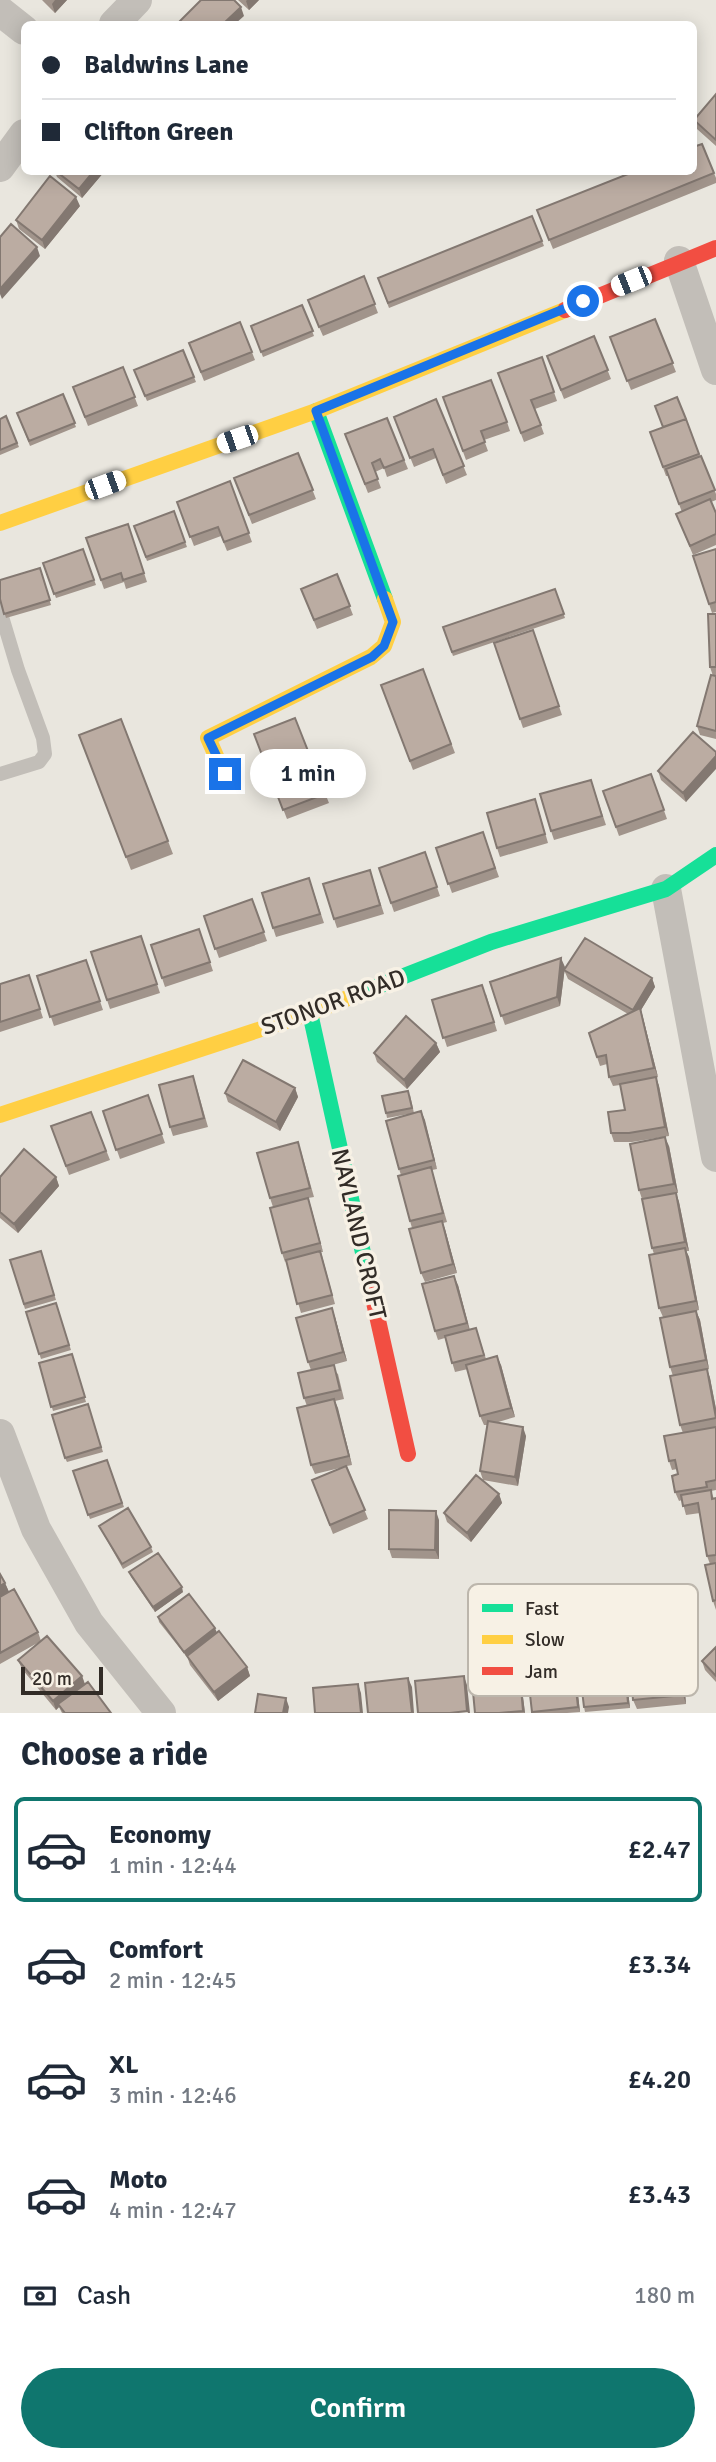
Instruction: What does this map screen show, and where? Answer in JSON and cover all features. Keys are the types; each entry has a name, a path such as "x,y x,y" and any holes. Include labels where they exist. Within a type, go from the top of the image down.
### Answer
{"street":[{"path":"117,21 137,0"},
{"path":"0,11 21,28"},
{"path":"0,167 21,138"},
{"path":"0,523 316,411 716,248"},
{"path":"679,261 716,370"},
{"path":"225,774 208,738 372,657 384,646 393,622 316,411"},
{"name":"STONOR ROAD","path":"0,1115 310,1013 491,942 666,889 716,855"},
{"path":"666,889 716,1157"},
{"name":"NAYLAND CROFT","path":"310,1013 408,1454"},
{"path":"0,1434 36,1529 89,1623 161,1713"}],"lane":[{"path":"0,610 43,738 45,754 39,762 0,775"}],"building":[{"path":"201,0 234,0 241,7 226,21 180,21"},
{"path":"716,94 716,140 697,123 697,116"},
{"path":"702,144 714,173 549,240 537,210 625,175 697,175 697,146"},
{"path":"61,175 91,175 79,189"},
{"path":"50,176 76,197 42,240 16,220"},
{"path":"532,216 542,241 388,303 378,278"},
{"path":"11,224 37,247 0,289 0,237"},
{"path":"364,276 375,304 319,327 308,300"},
{"path":"302,305 313,331 261,352 251,326"},
{"path":"655,319 673,363 627,381 610,337"},
{"path":"240,322 252,352 201,372 189,343"},
{"path":"594,336 608,370 561,390 547,356"},
{"path":"183,350 194,377 145,396 134,370"},
{"path":"542,357 554,392 531,400 541,425 521,433 498,373"},
{"path":"123,367 135,397 85,417 73,387"},
{"path":"491,380 507,422 481,431 485,442 463,451 443,397"},
{"path":"63,394 75,423 29,441 17,413"},
{"path":"677,397 686,419 663,427 655,406"},
{"path":"436,399 464,466 443,475 433,449 410,458 394,417"},
{"path":"6,416 17,443 0,450 0,419"},
{"path":"387,418 404,460 384,468 380,459 372,463 378,479 365,484 345,434"},
{"path":"686,419 699,454 663,467 650,432"},
{"path":"298,453 313,490 249,515 234,478"},
{"path":"701,456 715,490 679,504 666,469"},
{"path":"230,481 249,533 224,542 218,527 190,537 177,502"},
{"path":"710,499 716,513 716,534 690,546 676,514"},
{"path":"174,511 185,542 146,557 134,526"},
{"path":"128,524 144,573 123,580 121,573 101,580 86,538"},
{"path":"83,549 94,580 54,594 43,563"},
{"path":"716,549 716,602 709,604 693,556"},
{"path":"40,568 50,600 4,614 0,599 0,580"},
{"path":"337,574 350,606 314,620 301,589"},
{"path":"555,589 564,614 452,652 443,627"},
{"path":"708,614 716,614 716,667 710,667"},
{"path":"533,630 559,706 520,719 494,643"},
{"path":"423,669 451,744 410,761 381,685"},
{"path":"711,675 716,676 716,731 697,726"},
{"path":"295,718 325,794 283,810 254,734"},
{"path":"121,719 168,841 126,857 79,735"},
{"path":"693,732 716,752 716,756 683,793 658,771"},
{"path":"651,774 664,810 616,827 603,791"},
{"path":"591,780 602,816 551,831 540,794"},
{"path":"535,799 545,834 497,848 487,813"},
{"path":"483,832 495,868 448,884 436,848"},
{"path":"425,852 437,887 391,903 379,868"},
{"path":"370,870 380,905 334,919 323,884"},
{"path":"309,878 320,914 273,928 262,893"},
{"path":"252,899 264,932 215,949 204,916"},
{"path":"199,929 210,962 162,978 151,945"},
{"path":"141,936 157,984 107,1000 91,952"},
{"path":"585,938 652,978 633,1010 564,970"},
{"path":"561,958 557,997 501,1016 490,982"},
{"path":"86,960 100,1001 50,1017 37,976"},
{"path":"29,975 40,1009 0,1022 0,984"},
{"path":"482,985 494,1022 443,1038 432,1000"},
{"path":"640,1008 654,1068 609,1077 606,1055 597,1057 589,1033"},
{"path":"406,1016 436,1043 404,1080 374,1053"},
{"path":"243,1060 295,1088 276,1122 225,1093"},
{"path":"193,1076 204,1118 170,1127 159,1085"},
{"path":"656,1077 665,1127 611,1133 608,1112 625,1110 620,1084"},
{"path":"408,1091 412,1108 386,1113 382,1096"},
{"path":"148,1095 162,1134 116,1150 103,1111"},
{"path":"421,1111 434,1160 399,1169 386,1121"},
{"path":"91,1112 106,1151 66,1166 51,1126"},
{"path":"665,1137 674,1184 639,1190 630,1144"},
{"path":"298,1142 310,1188 270,1198 257,1153"},
{"path":"24,1149 56,1177 14,1224 0,1212 0,1177"},
{"path":"431,1167 443,1213 410,1221 398,1176"},
{"path":"676,1193 685,1242 652,1248 642,1199"},
{"path":"308,1198 320,1243 282,1253 270,1208"},
{"path":"442,1221 453,1264 421,1273 409,1229"},
{"path":"685,1248 696,1301 659,1308 649,1255"},
{"path":"41,1251 54,1295 24,1304 10,1260"},
{"path":"320,1251 332,1295 297,1304 286,1260"},
{"path":"454,1276 467,1323 435,1331 422,1284"},
{"path":"56,1303 69,1345 39,1354 26,1312"},
{"path":"332,1308 343,1352 308,1362 296,1318"},
{"path":"696,1311 706,1360 670,1367 660,1318"},
{"path":"476,1328 484,1355 452,1363 445,1336"},
{"path":"72,1354 85,1397 51,1407 39,1363"},
{"path":"497,1356 511,1408 480,1416 466,1365"},
{"path":"334,1365 340,1390 304,1398 298,1373"},
{"path":"707,1369 716,1418 680,1425 670,1376"},
{"path":"334,1399 349,1456 311,1465 297,1408"},
{"path":"88,1404 101,1447 65,1458 52,1415"},
{"path":"488,1421 523,1427 515,1477 480,1471"},
{"path":"716,1427 716,1480 706,1482 707,1487 675,1492 672,1476 678,1474 675,1460 669,1461 664,1436"},
{"path":"107,1460 122,1503 88,1515 73,1471"},
{"path":"346,1466 365,1510 330,1525 312,1480"},
{"path":"476,1475 499,1494 467,1533 444,1513"},
{"path":"711,1490 712,1499 716,1498 716,1555 707,1556 698,1503 683,1506 681,1495"},
{"path":"128,1508 151,1547 122,1564 99,1526"},
{"path":"389,1510 436,1511 435,1550 389,1549"},
{"path":"158,1553 182,1587 153,1607 129,1572"},
{"path":"716,1563 716,1600 713,1601 705,1565"},
{"path":"14,1589 38,1632 0,1653 0,1597"},
{"path":"189,1594 215,1628 184,1652 158,1617"},
{"path":"219,1631 247,1667 214,1692 187,1656"},
{"path":"47,1636 82,1676 53,1701 18,1660"},
{"path":"716,1647 716,1676 702,1661"},
{"path":"464,1676 467,1711 418,1713 415,1681"},
{"path":"408,1678 412,1713 368,1713 365,1683"},
{"path":"88,1682 111,1713 65,1713 58,1704"},
{"path":"358,1684 361,1713 315,1713 313,1688"},
{"path":"258,1694 286,1698 283,1713 255,1713"},
{"path":"473,1696 522,1696 523,1711 475,1713"},
{"path":"530,1696 577,1696 578,1707 532,1712"},
{"path":"583,1696 627,1696 628,1703 584,1707"},
{"path":"633,1696 673,1696 633,1700"}],"traffic: fast":[{"path":"316,411 385,599"},
{"path":"353,996 491,942 666,889 716,855"},
{"path":"310,1013 371,1289"}],"traffic: slow":[{"path":"0,523 316,411 565,310"},
{"path":"224,774 208,738 371,657 384,646 393,622 385,599"},
{"path":"0,1115 310,1013 353,996"}],"traffic: jam":[{"path":"565,310 716,248"},
{"path":"371,1289 408,1454"}],"route":[{"path":"225,774 208,738 372,657 384,646 393,622 316,411 583,301"}]}
